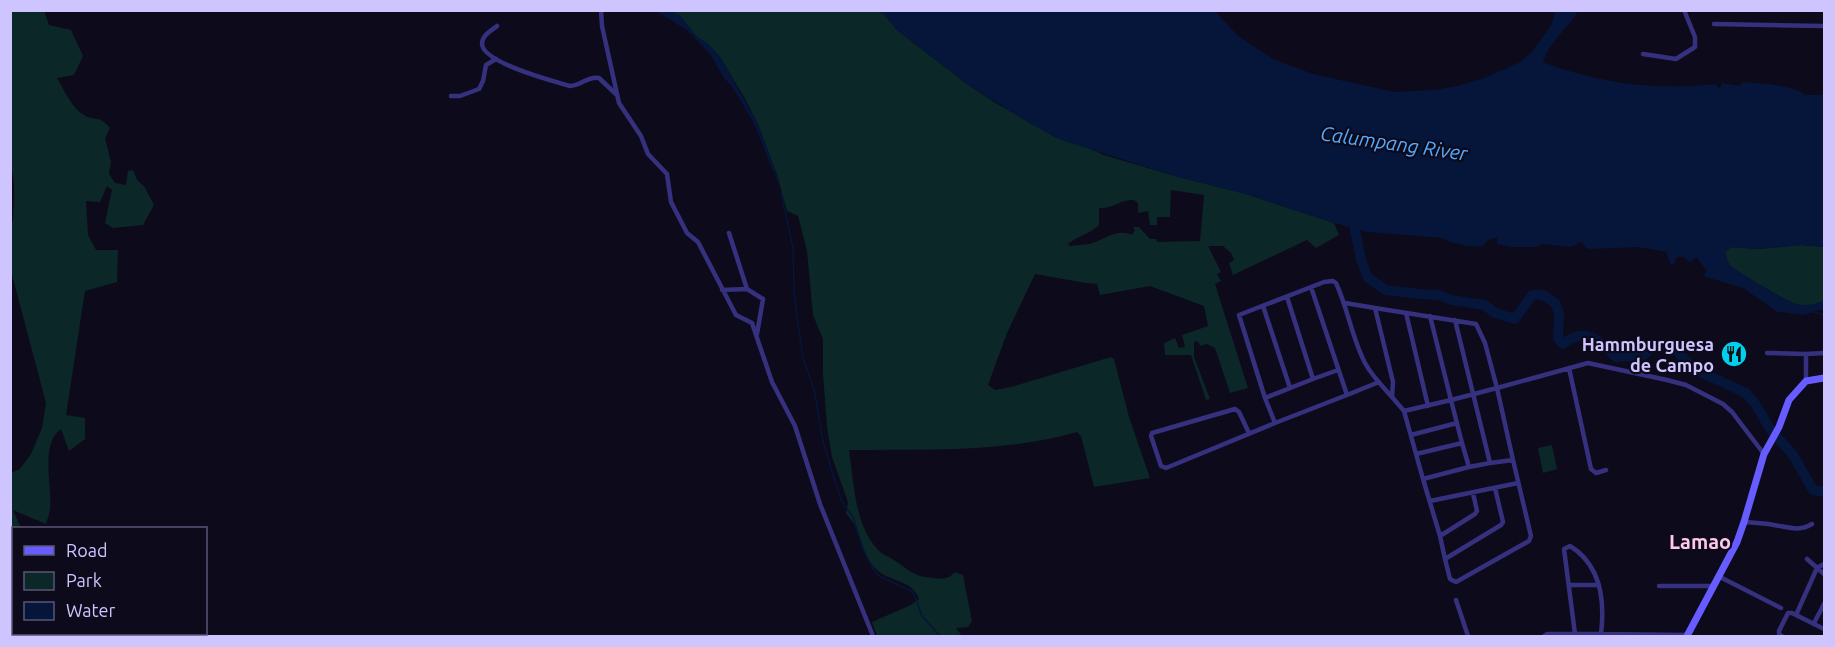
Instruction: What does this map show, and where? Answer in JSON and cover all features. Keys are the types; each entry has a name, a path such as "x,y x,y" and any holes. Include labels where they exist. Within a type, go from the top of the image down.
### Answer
{"street":[{"path":"601,10 602,26 619,103 640,136 648,154 667,174 671,202 687,233 698,242 736,315 752,323 772,382 795,426 820,504 873,636"},
{"path":"1643,54 1676,59 1695,47 1695,37 1684,10"},
{"path":"1714,24 1824,26"},
{"path":"497,26 486,34 482,42 484,49 496,59 510,67 570,86 578,86 591,77 599,78 617,95"},
{"path":"451,96 464,96 479,89 486,65 496,59"},
{"path":"729,233 747,289"},
{"path":"1275,423 1239,315 1324,282 1333,281 1345,303 1364,360 1404,411 1450,579 1456,582 1529,541 1531,536 1497,388 1479,327 1476,324 1455,320 1345,303"},
{"path":"1311,287 1347,395"},
{"path":"722,290 747,289 763,299 757,334"},
{"path":"1287,297 1313,379"},
{"path":"1263,306 1290,388"},
{"path":"1374,308 1393,382 1392,397"},
{"path":"1406,313 1428,406"},
{"path":"1430,316 1469,467"},
{"path":"1455,320 1490,464"},
{"path":"1767,353 1824,353"},
{"path":"1806,354 1806,381"},
{"path":"1404,411 1473,395 1588,363 1686,385 1723,404 1732,412 1764,454"},
{"path":"1569,368 1591,470 1596,473 1606,470"},
{"path":"1265,398 1338,370"},
{"path":"1544,636 1547,634 1601,634 1687,636 1737,542 1764,454 1779,427 1789,400 1806,381 1824,378"},
{"path":"1249,433 1239,412 1235,409 1152,432 1151,436 1161,466 1166,468 1379,382"},
{"path":"1411,435 1457,423"},
{"path":"1416,454 1462,443"},
{"path":"1423,478 1513,460"},
{"path":"1430,501 1518,483"},
{"path":"1445,559 1501,525 1503,522 1495,489"},
{"path":"1440,536 1475,514 1477,511 1473,493"},
{"path":"1744,522 1798,529 1812,524"},
{"path":"1575,634 1564,549 1570,546 1577,550 1596,574 1604,611 1601,634"},
{"path":"1807,559 1824,574"},
{"path":"1796,615 1817,568 1824,564"},
{"path":"1718,576 1781,608"},
{"path":"1570,585 1599,585"},
{"path":"1659,586 1713,586"},
{"path":"1456,600 1468,636"},
{"path":"1814,623 1824,604"},
{"path":"1782,636 1779,631 1788,613 1824,628"}],"green space":[{"path":"11,10 44,11 49,25 71,30 83,56 74,75 57,78 80,112 103,121 110,128 105,138 111,162 109,174 115,183 126,185 128,171 133,170 154,205 143,225 113,228 105,223 112,190 107,186 100,202 86,201 88,235 96,250 118,250 117,282 85,291 66,415 85,418 85,439 69,451 61,429 54,436 50,445 48,467 50,510 46,524 13,510 21,527 12,527 11,594 11,473 20,469 31,454 42,428 46,403 11,271 10,224 13,221 14,192 10,163"},
{"path":"671,11 878,11 885,15 897,30 967,84 1055,137 1104,155 1246,194 1334,223 1339,235 1316,248 1307,240 1233,275 1229,263 1234,260 1231,253 1223,246 1208,246 1221,272 1217,274 1221,281 1215,284 1248,388 1230,393 1215,348 1207,344 1200,346 1198,341 1194,342 1194,357 1210,399 1206,400 1191,355 1165,355 1164,343 1175,338 1179,348 1185,347 1182,335 1208,326 1204,306 1150,286 1100,295 1097,284 1035,274 1007,333 988,385 995,390 1011,387 1111,357 1114,359 1129,417 1150,478 1094,487 1081,436 1077,432 1021,444 993,447 849,450 856,502 870,540 880,551 916,574 941,579 955,572 963,575 972,621 968,627 956,628 962,636 877,636 872,622 911,605 919,599 911,587 875,568 870,562 855,526 846,514 848,502 832,457 827,427 823,339 813,315 807,251 798,216 787,211 777,175 758,124 744,97 720,57 708,44 697,37 679,15","holes":["1171,190 1204,195 1200,241 1157,242 1156,239 1150,239 1139,227 1133,227 1135,230 1132,235 1121,233 1090,244 1070,246 1068,244 1099,225 1099,208 1134,200 1138,203 1138,213 1148,211 1150,225 1157,225 1157,217 1170,217"]},
{"path":"1801,245 1824,247 1824,300 1812,305 1793,303 1755,282 1731,266 1725,252 1731,247 1758,249"},
{"path":"1552,445 1557,469 1543,473 1538,448"}],"water":[{"path":"656,11 671,11 679,15 697,37 708,44 720,57 758,124 778,180 783,204 779,186 754,123 731,85 724,78 710,54 688,31"},
{"name":"Calumpang River","path":"878,11 1215,11 1238,36 1273,59 1313,74 1395,92 1434,90 1482,79 1520,62 1532,52 1552,24 1555,11 1578,11 1550,48 1543,62 1584,75 1628,84 1693,86 1715,84 1720,89 1722,83 1739,86 1743,82 1785,87 1805,95 1824,95 1824,247 1801,245 1758,249 1731,247 1725,252 1730,265 1774,293 1800,305 1814,304 1824,300 1824,309 1803,315 1778,312 1743,288 1706,277 1704,275 1707,271 1696,257 1690,262 1683,257 1676,257 1675,263 1671,265 1666,252 1638,247 1591,249 1586,248 1581,242 1571,247 1542,244 1536,247 1512,247 1497,244 1497,237 1488,240 1483,246 1474,246 1456,244 1443,238 1368,232 1246,194 1175,176 1061,140 1031,124 967,84 897,30 885,15"}],"waterway":[{"path":"781,193 793,248 794,294 803,358 814,389 823,441 841,500 853,517 863,549 872,567 879,576 913,592 922,616 940,636"},
{"path":"1352,215 1361,260 1368,278 1386,290 1439,295 1451,300 1485,305 1495,313 1515,319 1532,295 1543,295 1555,303 1559,313 1558,338 1563,344 1578,336 1591,337 1604,345 1616,357 1644,355 1654,344 1671,346 1696,370 1746,393 1770,429 1793,455 1813,490 1824,492"},
{"path":"1814,312 1824,315"}],"place":[{"name":"Hammburguesa de Campo","path":"1734,354"}],"district":[{"name":"Lamao","path":"1700,541"}]}
